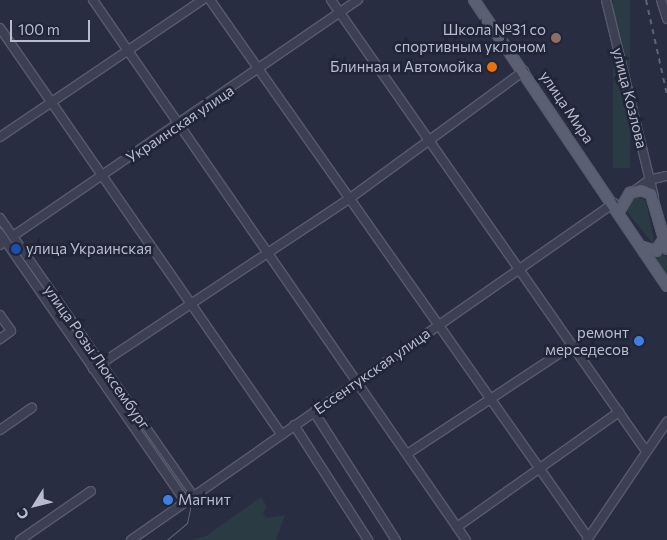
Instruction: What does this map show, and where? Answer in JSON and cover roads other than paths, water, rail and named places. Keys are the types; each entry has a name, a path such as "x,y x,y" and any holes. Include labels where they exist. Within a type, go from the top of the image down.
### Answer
{"main road":[{"name":"улица Мира","path":"474,0 617,207 667,286"},
{"name":"улица Мира","path":"600,182 615,195 644,190 654,197"},
{"path":"617,207 632,192"},
{"path":"654,197 667,249"},
{"path":"643,246 656,251 664,238"}],"street":[{"path":"93,0 359,382 466,540"},
{"path":"0,136 202,0"},
{"path":"210,0 587,538 667,422"},
{"path":"331,0 646,451"},
{"name":"Украинская улица","path":"3,243 259,70 358,0"},
{"name":"улица Козлова","path":"606,0 654,197"},
{"path":"661,0 667,19"},
{"path":"0,28 103,176 188,303 281,434"},
{"path":"93,369 188,303 349,199 524,71"},
{"path":"632,192 649,180 667,176"},
{"name":"Ессентукская улица","path":"130,540 520,269 617,207"},
{"name":"улица Розы Люксембург","path":"0,218 193,496"},
{"name":"улица Розы Люксембург","path":"0,233 3,243 185,501"},
{"path":"0,315 11,331 0,339"},
{"path":"407,454 572,345"},
{"path":"0,430 32,408"},
{"path":"314,412 396,540"},
{"path":"457,527 619,412"},
{"path":"294,425 368,540"},
{"path":"20,540 90,491"}],"tram line":[{"path":"0,226 186,491 190,509 187,523 167,540"}],"railway":[{"path":"646,0 667,95"}],"place":[{"name":"Школа №31 со спортивным уклоном","path":"556,38"},
{"name":"Блинная и Автомойка","path":"492,67"},
{"name":"улица Украинская","path":"16,249"},
{"name":"ремонт мерседесов","path":"639,341"},
{"name":"Магнит","path":"168,500"}]}
